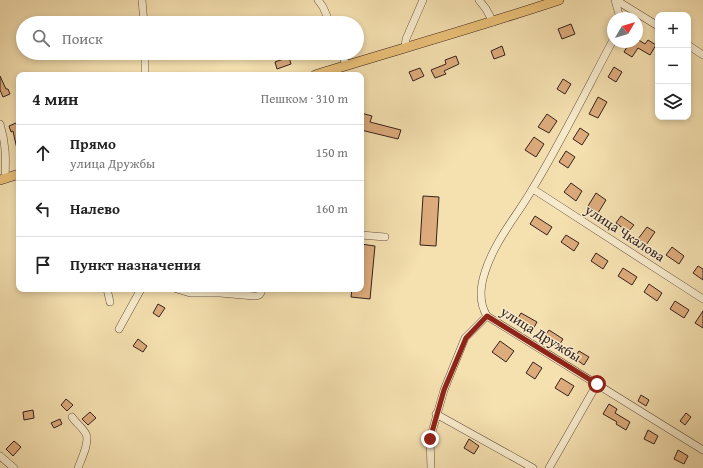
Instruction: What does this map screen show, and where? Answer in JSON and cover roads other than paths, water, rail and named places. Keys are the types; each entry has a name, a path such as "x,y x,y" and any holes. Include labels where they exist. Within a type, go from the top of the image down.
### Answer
{"main road":[{"path":"364,60 493,22 559,0"},
{"path":"324,72 362,60"},
{"path":"2,179 16,175"}],"street":[{"path":"142,0 143,16"},
{"path":"318,0 323,6 327,16"},
{"path":"405,47 406,39 423,0"},
{"path":"480,0 493,22"},
{"path":"616,0 619,12"},
{"path":"616,0 655,24"},
{"path":"691,47 703,55"},
{"path":"431,468 430,439 444,390 466,338 487,316 482,308 481,298 487,266 493,251 533,189 609,48"},
{"path":"145,60 145,72"},
{"path":"344,60 346,65"},
{"path":"0,124 5,139 6,154 2,179"},
{"name":"улица Чкалова","path":"533,189 703,299"},
{"path":"364,235 385,237"},
{"path":"108,292 110,302"},
{"path":"119,329 139,292"},
{"path":"187,292 254,296 258,296 261,292"},
{"name":"улица Дружбы","path":"487,316 703,450"},
{"path":"549,468 597,384"},
{"path":"436,414 533,468"},
{"path":"72,417 86,434 87,438 87,443 78,468"},
{"path":"0,456 14,468"}]}
